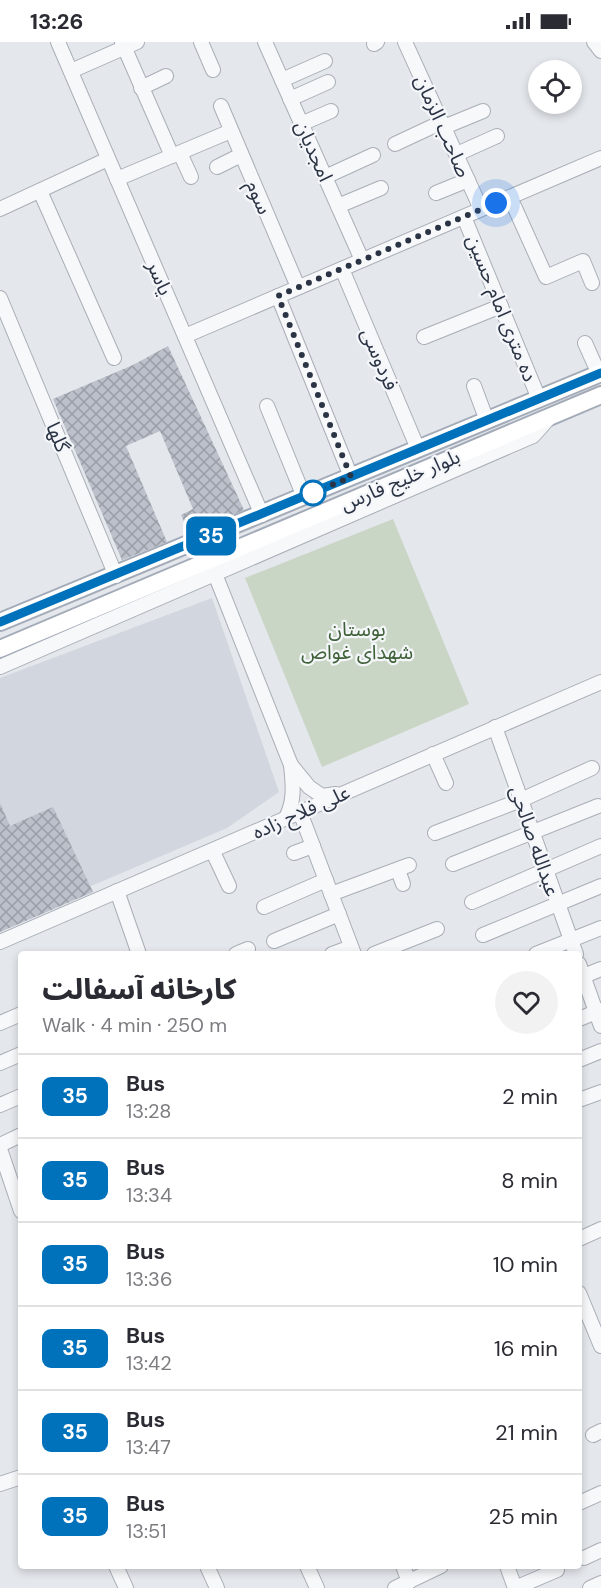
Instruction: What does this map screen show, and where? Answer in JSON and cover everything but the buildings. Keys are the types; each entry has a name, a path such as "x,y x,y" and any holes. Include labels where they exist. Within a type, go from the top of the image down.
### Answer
{"main road":[{"name":"بلوار خلیج فارس","path":"0,622 600,374"},
{"name":"بلوار خلیج فارس","path":"0,648 601,395"}],"street":[{"name":"یاسر","path":"58,42 262,514"},
{"path":"201,42 213,70"},
{"name":"صاحب الزمان","path":"405,42 481,209"},
{"path":"594,42 601,51"},
{"path":"71,71 128,44 141,88 176,154 191,177"},
{"name":"امجدیان","path":"270,44 290,99 362,260"},
{"path":"282,80 326,61"},
{"path":"141,88 166,76"},
{"path":"290,99 327,82"},
{"name":"سوم","path":"221,106 298,287"},
{"path":"301,124 331,111"},
{"path":"395,144 483,111"},
{"path":"117,179 231,131"},
{"path":"457,154 497,136"},
{"path":"325,177 373,155"},
{"path":"217,167 241,156"},
{"path":"185,336 601,158"},
{"path":"0,209 108,159"},
{"path":"436,193 468,180"},
{"path":"338,206 381,188"},
{"path":"40,191 83,272 114,358"},
{"path":"510,197 546,277 583,261 592,283"},
{"name":"ده متری امام حسین","path":"464,217 539,399"},
{"name":"فردوسی","path":"342,269 418,449"},
{"path":"278,296 351,477"},
{"name":"گلها","path":"0,298 6,332 116,576"},
{"path":"424,337 501,306"},
{"path":"585,344 600,374"},
{"path":"474,386 487,421"},
{"path":"267,406 304,497"},
{"path":"0,667 533,436 550,417"},
{"path":"215,574 291,765 294,790 292,806 286,818"},
{"name":"علی فلاح زاده","path":"0,942 213,852 286,818 601,682"},
{"name":"عبدالله صالحی","path":"495,727 575,951"},
{"path":"433,754 446,783"},
{"path":"291,765 309,787 322,796 344,793"},
{"path":"435,833 521,800 592,768"},
{"path":"453,864 598,806"},
{"path":"300,812 353,950"},
{"path":"294,852 313,846"},
{"path":"472,902 601,846"},
{"path":"213,852 228,886"},
{"path":"331,894 404,867 403,884"},
{"path":"264,907 326,880"},
{"path":"483,935 601,886"},
{"path":"117,891 138,951"},
{"path":"274,941 339,914"},
{"path":"543,951 601,928"},
{"path":"382,951 437,929"},
{"path":"582,973 601,969"},
{"path":"582,977 599,1011 601,1026"},
{"path":"582,1018 599,1011"},
{"path":"0,1023 18,1015"},
{"path":"582,1059 601,1051"},
{"path":"0,1063 18,1055"},
{"path":"582,1099 601,1092"},
{"path":"0,1105 18,1097"},
{"path":"16,1180 0,1147 18,1137"},
{"path":"582,1238 601,1229"},
{"path":"582,1300 601,1346"},
{"path":"0,1484 18,1478"},
{"path":"582,1502 600,1495"},
{"path":"584,1558 601,1550"},
{"path":"117,1569 126,1588"},
{"path":"208,1569 217,1588"},
{"path":"308,1569 317,1588"},
{"path":"404,1569 410,1582"},
{"path":"396,1588 435,1569"},
{"path":"508,1569 515,1588 557,1570"},
{"path":"590,1588 601,1583"}],"shaded area":[{"path":"212,598 279,792 227,828 0,925 0,678"}],"green space":[{"name":"بوستان شهدای غواص","path":"393,519 469,704 322,767 245,578"}],"bus line":[{"name":"35","path":"0,622 116,576 601,373"}],"route":[{"path":"313,493 351,477 278,296 496,203"}]}
